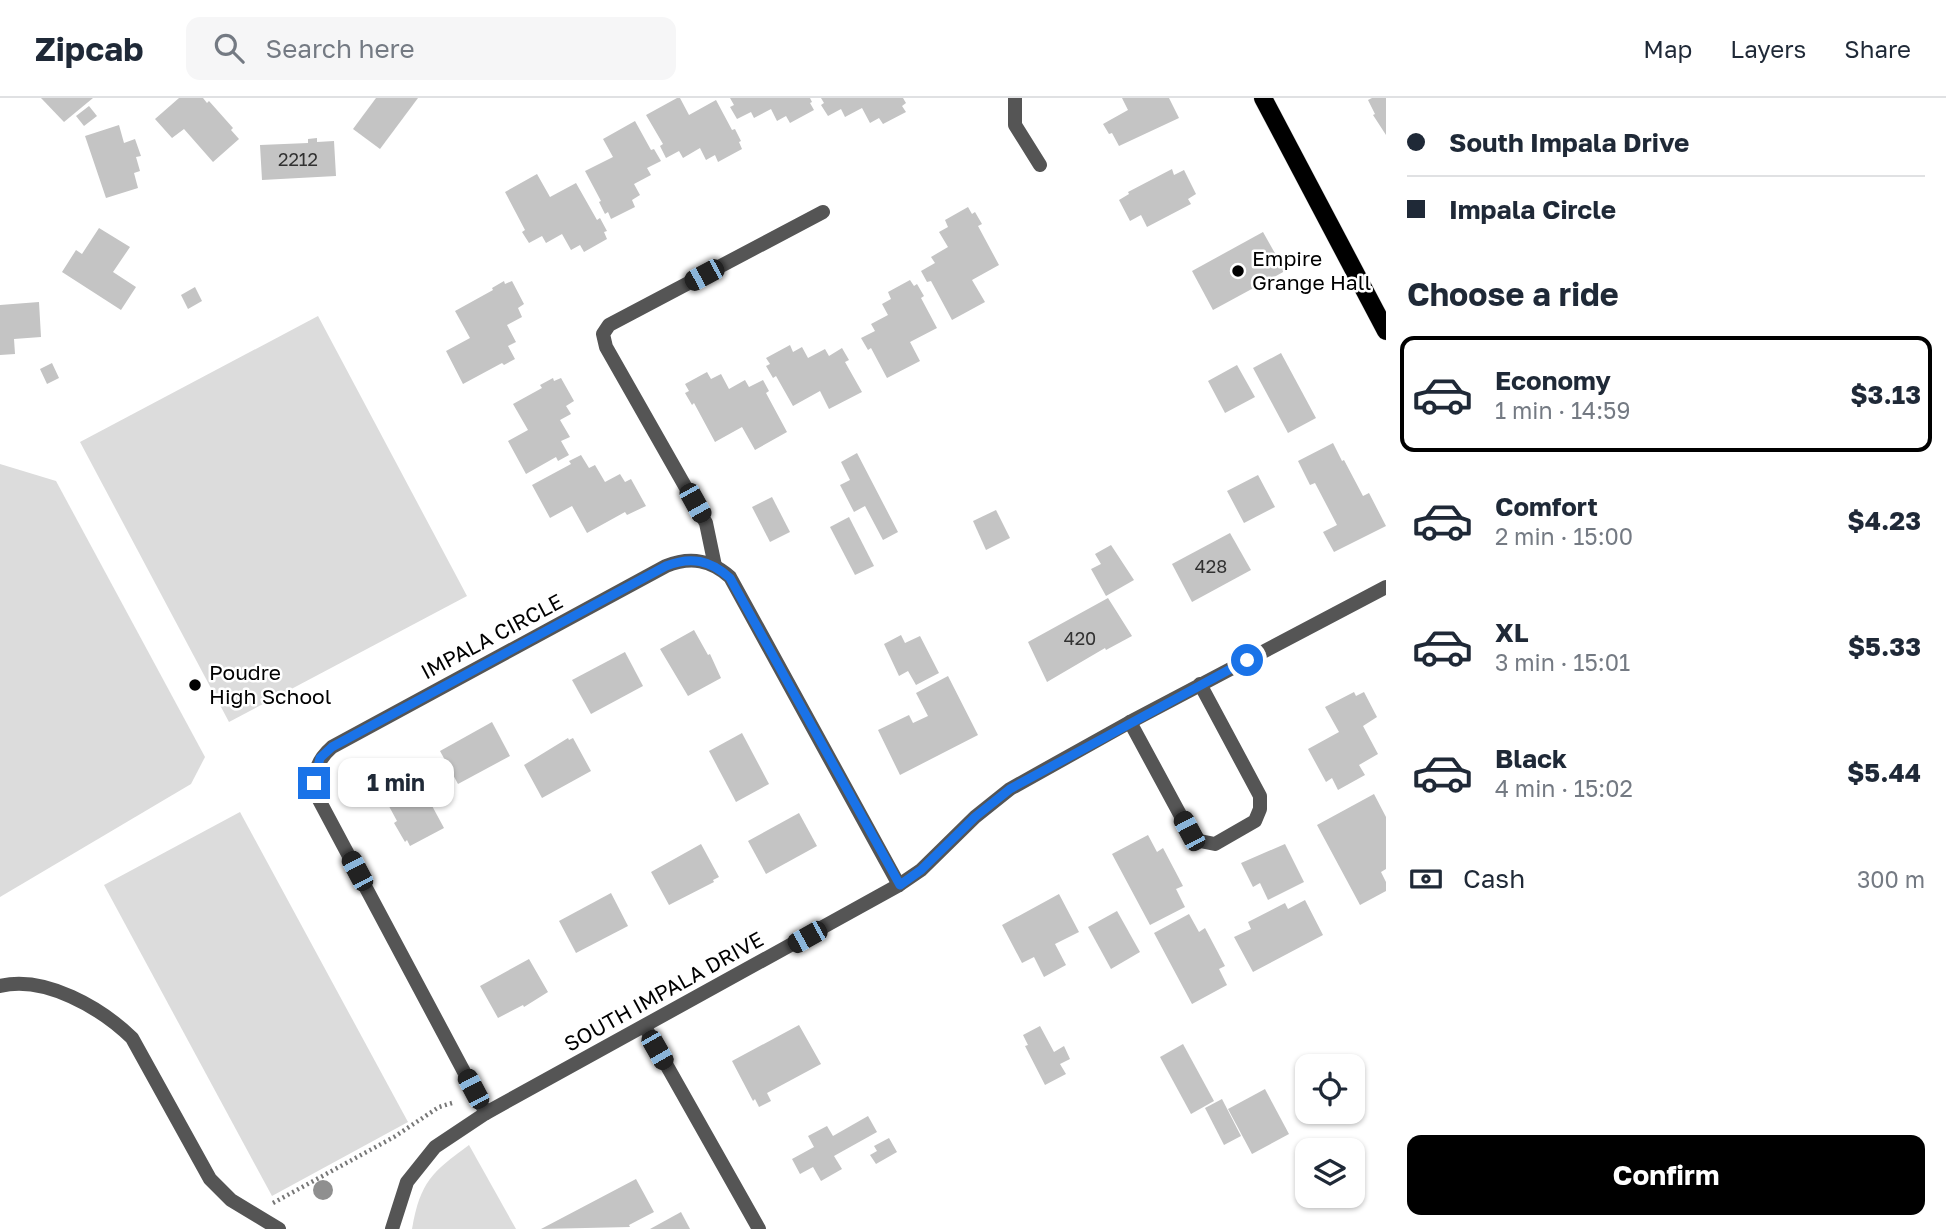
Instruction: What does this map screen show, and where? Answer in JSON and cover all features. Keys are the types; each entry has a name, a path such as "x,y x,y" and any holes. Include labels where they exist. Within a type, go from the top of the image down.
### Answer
{"main road":[{"path":"1263,98 1386,331"}],"street":[{"path":"1015,98 1015,125 1040,165"},
{"path":"823,212 609,325 603,334 606,347 706,523 715,566 730,578 900,885"},
{"name":"IMPALA CIRCLE","path":"486,1113 318,798 314,783 316,767 320,758 332,747 666,566 688,560 715,566"},
{"name":"SOUTH IMPALA DRIVE","path":"392,1229 407,1182 435,1147 486,1113 900,885 921,870 975,817 1010,789 1200,684 1386,587"},
{"path":"1130,722 1189,831 1200,841 1215,844 1255,821 1260,809 1260,796 1200,684"},
{"path":"0,986 16,982 71,995 115,1021 132,1038 210,1179 231,1200 279,1229"},
{"path":"645,1027 759,1229"}],"path":[{"path":"262,1219 274,1201 394,1137 439,1107 452,1103"}],"shaded area":[{"path":"318,316 467,596 229,722 80,442"},
{"path":"0,464 56,481 205,757 191,784 0,897"},
{"path":"240,812 408,1122 272,1196 104,885"},
{"path":"469,1145 516,1229 412,1229 419,1200 430,1180"}],"building":[{"path":"41,98 93,98 64,122"},
{"path":"179,98 203,98 207,103 209,101 233,128 231,130 239,139 213,162 184,129 172,138 155,119"},
{"path":"376,98 418,98 380,149 353,129"},
{"path":"680,98 689,115 716,100 732,130 735,129 742,149 718,162 715,155 706,160 700,148 683,158 679,151 666,158 660,146 663,144 646,115"},
{"path":"730,98 810,98 814,110 790,123 786,116 777,121 771,109 754,118 751,112 737,119 730,107 734,105"},
{"path":"821,98 903,98 906,103 902,106 906,112 883,124 879,118 870,123 862,108 845,117 841,109 828,116 821,105 824,103"},
{"path":"1122,98 1169,98 1179,118 1119,146 1103,124 1128,110"},
{"path":"1386,98 1386,135 1373,115 1375,114 1368,100"},
{"path":"89,106 97,116 84,126 76,116"},
{"path":"635,121 651,150 654,149 661,161 647,168 651,175 634,184 640,195 632,200 635,207 611,219 608,212 605,214 585,171 613,157 603,139"},
{"path":"119,125 124,143 135,139 141,156 136,157 140,171 134,173 138,188 106,198 85,136"},
{"path":"317,138 317,142 334,141 336,176 262,180 260,145 308,143 308,139"},
{"path":"1172,169 1174,175 1184,170 1196,194 1188,199 1191,204 1147,227 1141,215 1130,221 1119,200 1129,194 1128,192"},
{"path":"537,174 550,197 576,183 597,220 600,218 607,231 604,232 607,239 584,252 580,245 571,250 562,234 546,243 542,236 529,243 505,192"},
{"path":"968,207 972,214 975,212 982,224 978,226 999,265 972,280 985,302 952,320 931,281 927,282 921,271 935,263 931,257 948,247 939,232 948,227 945,220"},
{"path":"99,228 130,247 113,272 136,287 121,310 62,272 76,250 82,254"},
{"name":"Empire Grange Hall","path":"1263,232 1285,271 1213,310 1192,271"},
{"path":"910,280 914,286 917,284 924,296 921,298 937,328 910,342 920,361 887,378 871,348 868,350 861,338 875,331 871,324 888,315 882,304 891,299 888,292"},
{"path":"504,281 505,284 512,281 524,304 518,308 522,317 507,325 516,342 508,346 515,359 463,384 446,351 470,338 455,311"},
{"path":"195,287 202,301 188,309 181,295"},
{"path":"39,302 41,337 14,339 15,354 0,355 0,305"},
{"path":"790,345 793,352 802,347 808,358 825,349 829,356 842,348 849,360 845,362 862,392 829,409 820,391 793,406 776,376 773,378 766,366 770,364 766,358"},
{"path":"1281,353 1316,418 1288,433 1253,368"},
{"path":"52,363 59,378 47,384 40,369"},
{"path":"1237,365 1255,397 1225,413 1208,381"},
{"path":"707,372 711,379 721,374 729,389 745,380 749,387 763,380 769,391 766,393 787,432 755,450 742,427 715,442 694,403 692,405 685,393 689,391 685,384"},
{"path":"553,378 554,381 561,378 574,401 566,406 571,414 560,420 570,437 561,441 569,455 558,461 556,457 526,474 508,441 528,430 513,404 542,388 540,385"},
{"path":"1333,443 1363,496 1369,493 1386,526 1334,552 1323,532 1337,525 1315,483 1310,485 1298,461"},
{"path":"857,453 898,532 883,540 865,506 854,512 840,485 850,480 841,462"},
{"path":"581,455 589,468 595,465 605,482 620,474 625,482 631,479 646,506 627,515 625,512 587,533 572,506 550,518 532,485 571,464 569,461"},
{"path":"1258,475 1275,507 1244,523 1227,491"},
{"path":"772,497 790,532 770,542 752,507"},
{"path":"996,510 1010,538 986,550 973,521"},
{"path":"849,517 874,566 855,575 830,527"},
{"path":"1230,533 1251,570 1192,602 1172,564"},
{"path":"1111,545 1134,580 1106,596 1091,569 1101,564 1095,554"},
{"path":"1108,598 1132,636 1106,650 1105,648 1047,682 1028,642"},
{"path":"694,630 708,655 710,654 721,678 688,696 660,649"},
{"path":"901,635 905,643 920,636 939,673 916,685 908,671 899,676 884,644"},
{"path":"625,652 643,686 591,714 572,680"},
{"path":"948,676 978,735 900,775 878,730 909,715 913,723 928,716 916,693"},
{"path":"1354,692 1356,696 1364,692 1377,717 1363,726 1378,754 1359,765 1365,775 1338,790 1332,778 1326,782 1308,749 1339,732 1325,707"},
{"path":"492,722 510,756 458,784 440,751"},
{"path":"742,733 769,784 736,802 709,751"},
{"path":"568,738 573,738 591,771 542,798 524,765"},
{"path":"417,778 444,828 410,846 394,823 397,821 384,797"},
{"path":"1374,794 1386,817 1386,869 1381,872 1386,882 1386,891 1360,905 1317,825"},
{"path":"799,813 817,846 766,874 748,841"},
{"path":"1148,835 1157,852 1163,848 1183,886 1176,889 1185,907 1150,925 1112,854"},
{"path":"701,844 719,877 669,905 651,872"},
{"path":"1285,844 1304,882 1268,900 1260,883 1253,887 1241,863"},
{"path":"611,893 628,926 576,953 559,921"},
{"path":"1059,894 1079,932 1055,944 1066,965 1044,977 1034,957 1022,963 1002,925"},
{"path":"1305,900 1323,935 1253,972 1234,937 1251,929 1248,922 1285,903 1288,909"},
{"path":"1117,911 1140,952 1111,969 1088,927"},
{"path":"1189,914 1199,932 1205,928 1225,966 1219,969 1227,985 1192,1004 1154,933"},
{"path":"529,959 548,992 524,1007 523,1005 498,1018 480,986"},
{"path":"799,1025 821,1064 767,1093 771,1101 759,1107 755,1099 753,1101 732,1061"},
{"path":"1040,1026 1054,1052 1064,1046 1070,1059 1060,1064 1066,1074 1045,1085 1025,1046 1028,1045 1023,1035"},
{"path":"1183,1044 1214,1101 1191,1114 1160,1057"},
{"path":"1265,1089 1289,1134 1252,1154 1228,1109"},
{"path":"1222,1099 1241,1136 1224,1145 1205,1108"},
{"path":"868,1116 877,1132 834,1156 842,1169 821,1181 813,1167 800,1174 792,1159 814,1147 808,1136 827,1126 833,1136"},
{"path":"889,1138 897,1152 876,1164 870,1155 877,1151 874,1146"},
{"path":"636,1179 654,1212 629,1225 630,1227 541,1229"},
{"path":"681,1212 690,1229 650,1229"}],"place":[{"name":"Empire Grange Hall","path":"1238,271"},
{"name":"Poudre High School","path":"195,685"}],"route":[{"path":"314,783 320,758 332,747 666,566 677,561 700,561 711,564 730,578 900,885 921,870 975,817 1010,789 1247,660"}]}
